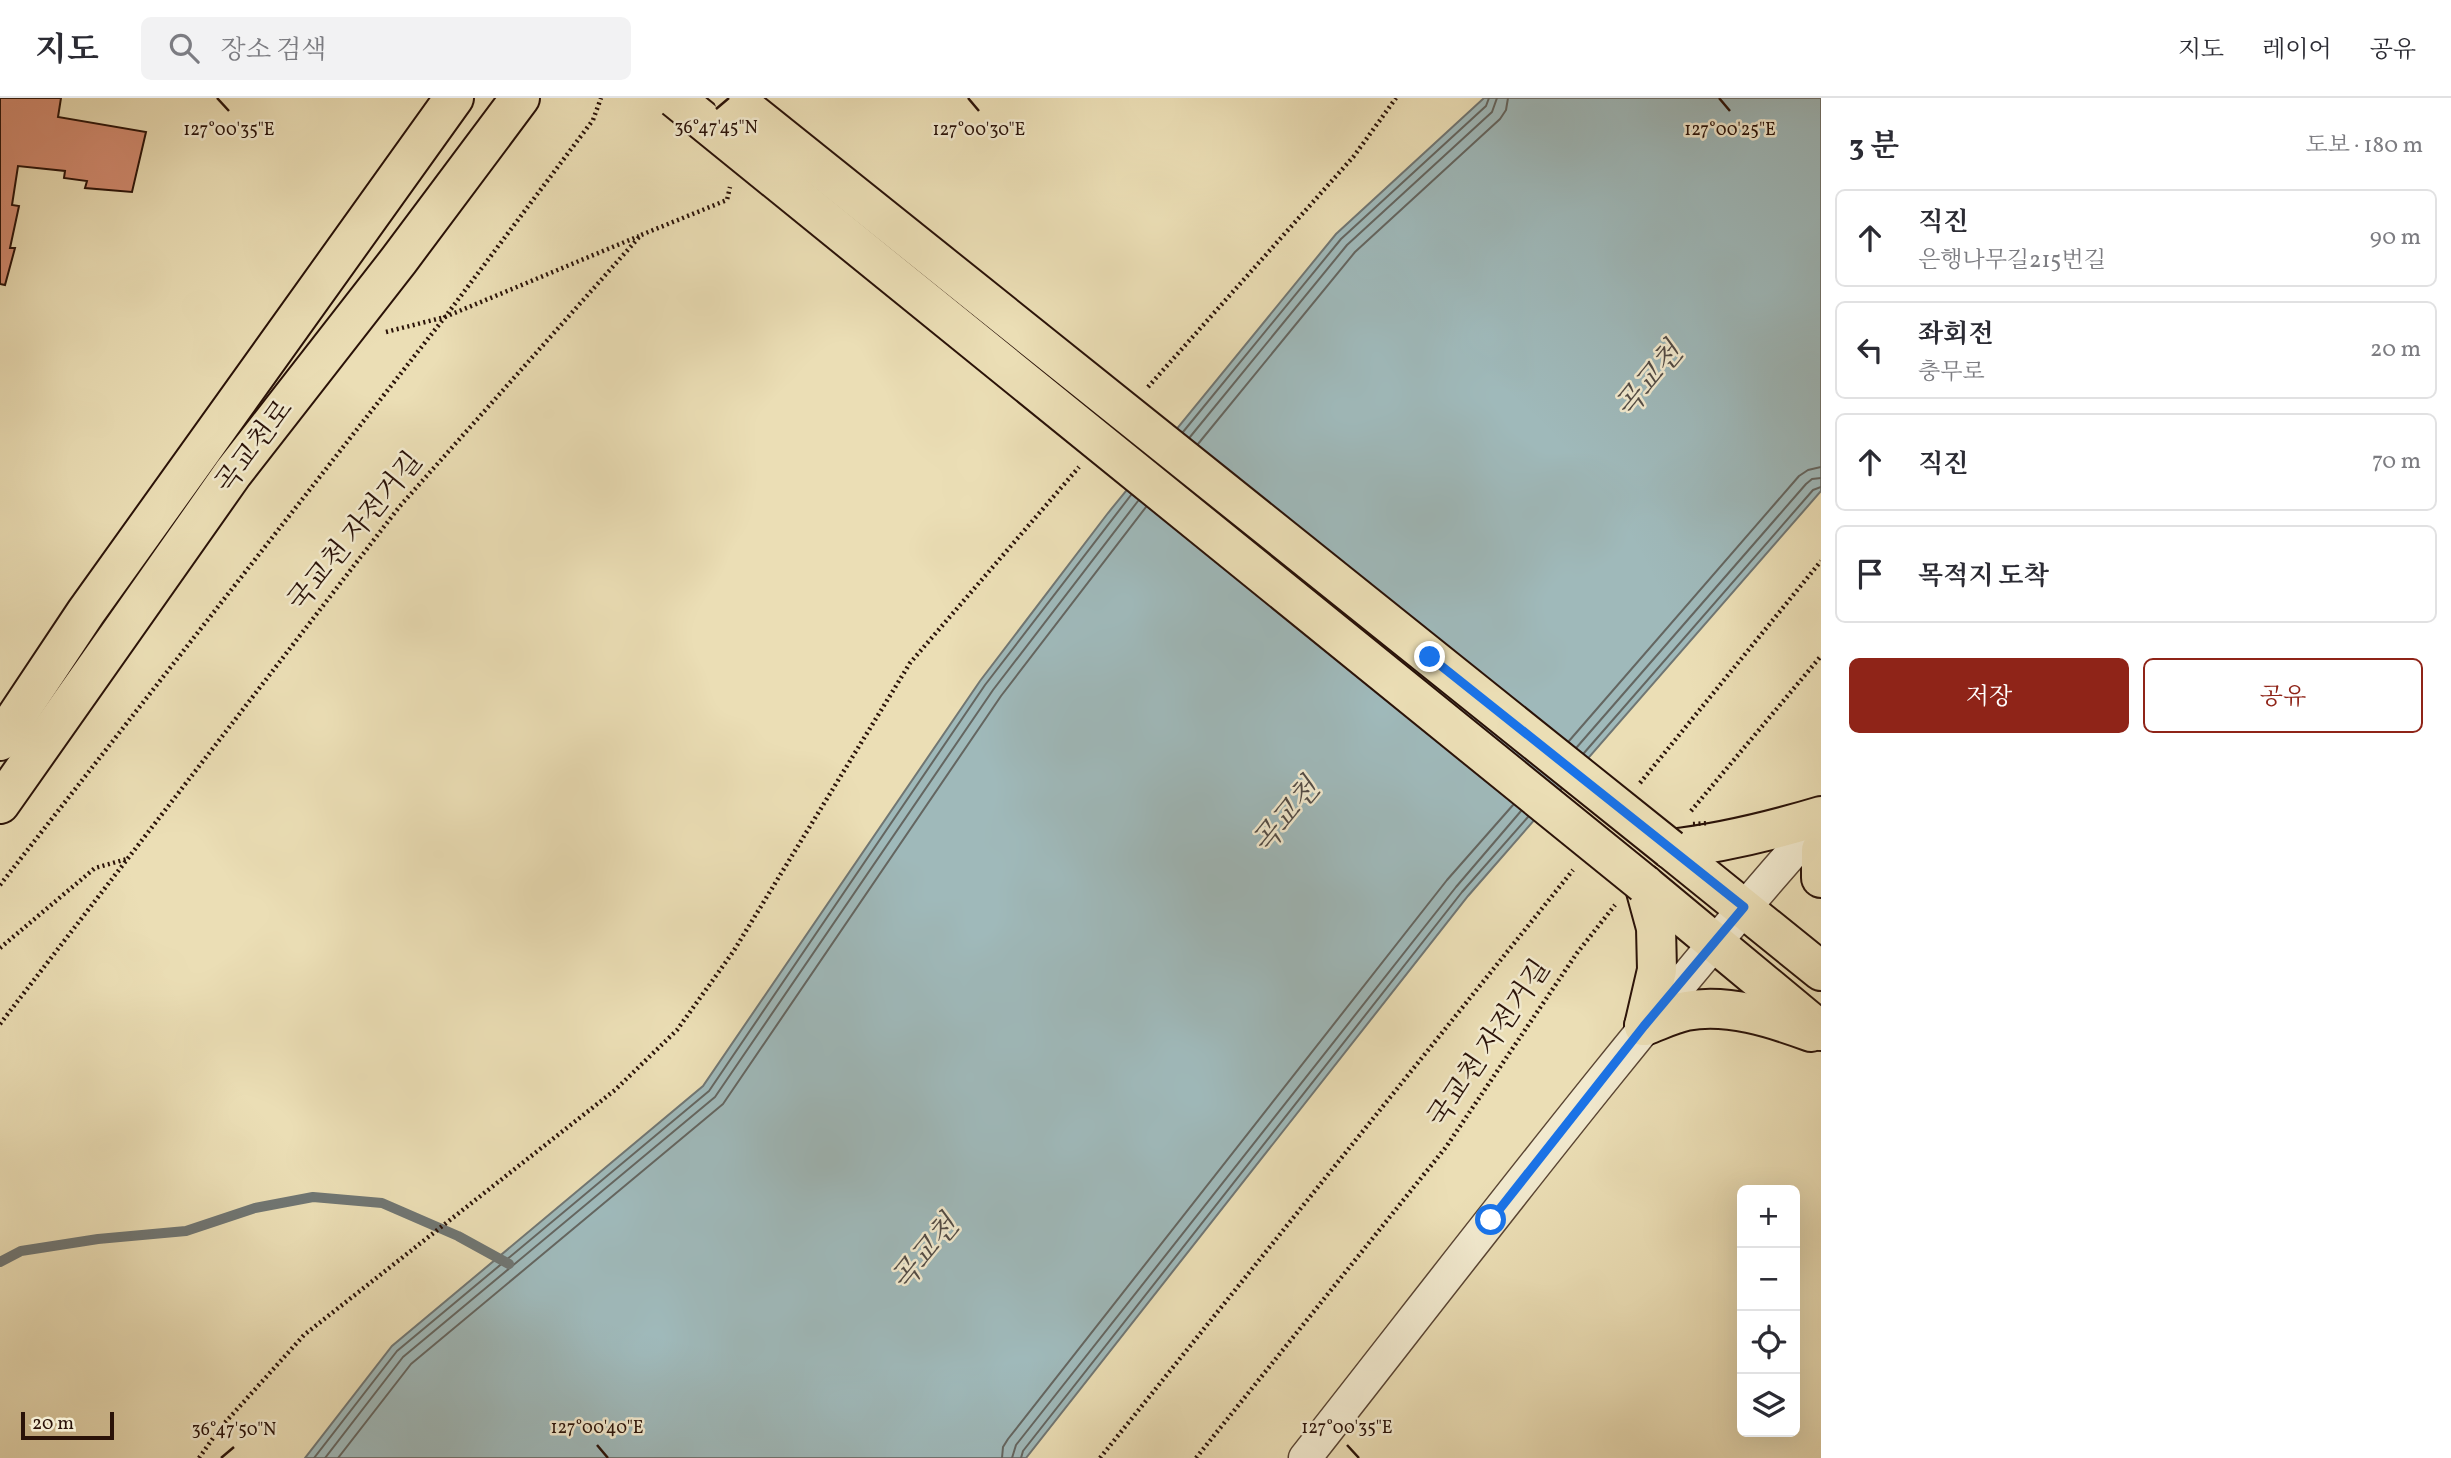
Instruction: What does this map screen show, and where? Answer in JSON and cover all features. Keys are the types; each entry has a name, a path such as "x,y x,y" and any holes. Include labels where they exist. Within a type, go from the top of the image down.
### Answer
{"main road":[{"name":"곡교천로","path":"0,741 86,612 432,116 454,98"},
{"name":"곡교천로","path":"0,804 233,473 399,260 520,98"},
{"path":"675,98 1632,891 1714,944 1821,1033"},
{"path":"733,98 1821,971"},
{"path":"1670,849 1714,844 1821,818"},
{"path":"1821,850 1821,878"},
{"path":"1632,891 1656,928 1657,970 1644,1026"},
{"path":"1644,1026 1686,1011 1730,1010 1821,1033"}],"street":[{"path":"1305,1458 1644,1026 1821,818"}],"path":[{"path":"0,885 445,317 593,120 601,98"},
{"path":"1147,389 1354,156 1396,98"},
{"name":"국교천 자전거길","path":"0,1024 400,506 641,235 727,200 733,175"},
{"path":"382,333 445,317 641,235"},
{"path":"200,1458 221,1427 304,1335 615,1090 677,1030 733,952 910,663 1084,462"},
{"path":"1638,785 1821,561"},
{"path":"1690,812 1821,656"},
{"path":"0,947 95,869 128,858"},
{"path":"1100,1458 1573,870"},
{"name":"국교천 자전거길","path":"1196,1458 1446,1147 1577,953 1632,891"}],"water":[{"name":"곡교천","path":"1484,98 1821,98 1821,491 1468,896 1026,1458 305,1458 392,1346 703,1086 980,681 1108,513 1336,234"}],"building":[{"path":"0,98 61,98 58,117 146,132 132,192 85,188 87,181 64,178 65,171 18,166 12,205 19,206 10,248 15,248 5,285 0,284"}],"waterway":[{"path":"0,1262 21,1251 98,1239 186,1231 255,1208 313,1197 382,1203 458,1236 509,1264"}],"route":[{"path":"1430,657 1744,907 1644,1026 1491,1220"}]}
